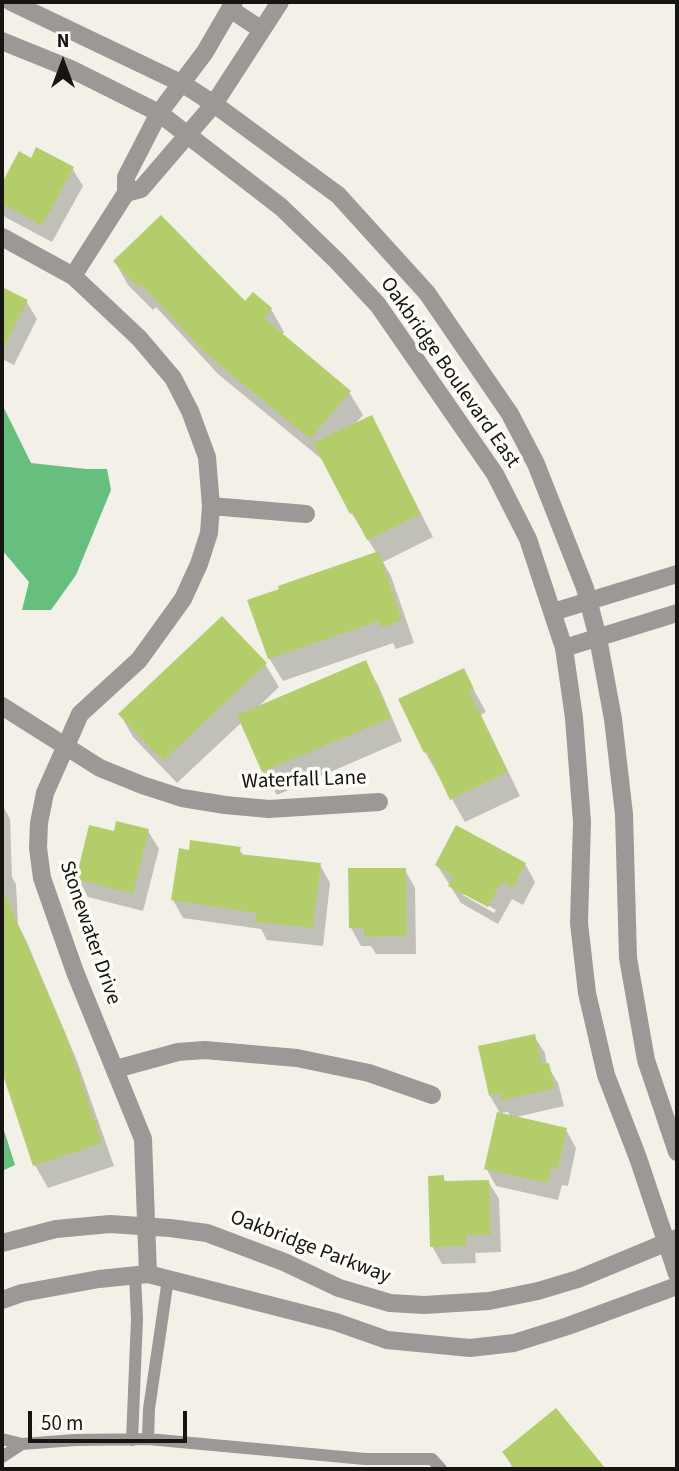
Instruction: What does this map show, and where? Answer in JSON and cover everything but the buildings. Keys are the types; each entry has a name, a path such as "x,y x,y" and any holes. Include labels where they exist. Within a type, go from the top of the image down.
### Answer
{"street":[{"name":"Oakbridge Boulevard East","path":"11,2 183,84 338,195 427,293 510,414 531,454 585,588 598,638 613,719 624,814 628,958 646,1060 677,1152"},
{"path":"126,193 141,189 214,104 280,2"},
{"path":"73,276 126,193 126,177 159,113 183,84 232,5 262,30"},
{"name":"Oakbridge Boulevard East","path":"2,41 71,69 159,113 281,206 378,305 495,474 528,539 564,648 574,718 582,822 579,923 587,993 606,1075 671,1240 677,1274"},
{"name":"Stonewater Drive","path":"2,237 73,276 138,338 173,378 190,411 207,457 211,506 209,533 183,599 138,660 80,714 45,793 39,823 38,848 42,878 100,1036 144,1139 147,1227 142,1275"},
{"path":"211,506 306,514"},
{"path":"553,612 677,574"},
{"path":"564,648 677,613"},
{"name":"Waterfall Lane","path":"2,706 100,768 142,785 193,800 225,806 269,809 379,802"},
{"path":"116,1069 168,1054 205,1050 297,1058 369,1073 432,1095"},
{"name":"Oakbridge Parkway","path":"2,1243 57,1229 110,1224 207,1233 284,1262 339,1288 390,1303 424,1305 489,1301 538,1291 578,1279 671,1240"},
{"path":"2,1300 22,1293 99,1279 142,1275 168,1279 336,1322 387,1340 470,1349 514,1343 677,1286"}],"lane":[{"path":"132,1440 137,1319 142,1275"},
{"path":"148,1439 149,1409 168,1279"},
{"path":"2,1439 22,1444 148,1439 365,1458 432,1458 441,1469"},
{"path":"2,1457 22,1444"},
{"path":"365,1458 374,1469"}],"shaded area":[{"path":"2,404 31,463 107,469 111,490 76,575 51,610 22,610 29,582 2,550"},
{"path":"2,1124 15,1165 2,1171"}]}
